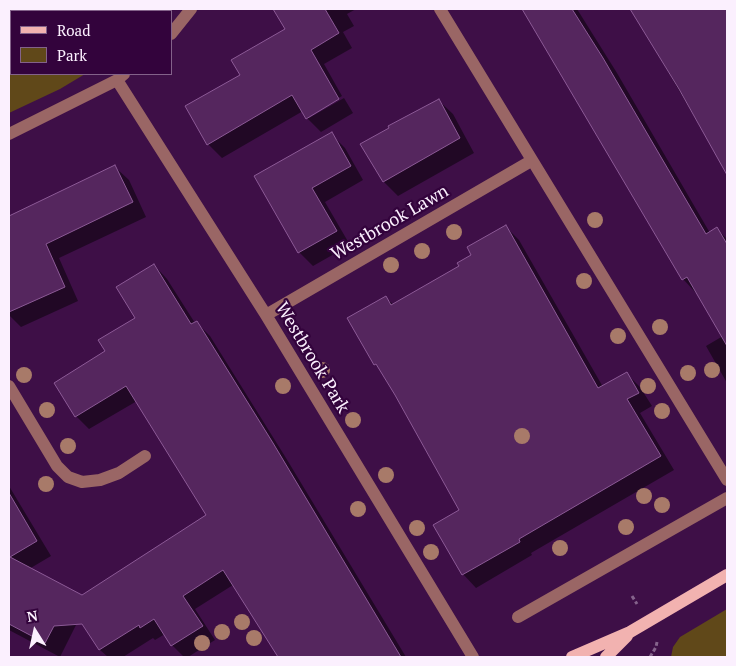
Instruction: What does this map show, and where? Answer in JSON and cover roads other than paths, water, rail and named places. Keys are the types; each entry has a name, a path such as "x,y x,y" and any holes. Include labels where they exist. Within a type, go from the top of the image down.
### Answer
{"main road":[{"path":"572,657 630,632 727,575"},
{"path":"606,657 630,632"}],"street":[{"path":"172,33 191,9"},
{"path":"440,9 727,480"},
{"path":"9,134 120,77"},
{"name":"Westbrook Park","path":"120,77 473,657"},
{"name":"Westbrook Lawn","path":"266,315 531,161"},
{"path":"9,386 57,466 68,477 82,482 100,480 119,472 146,456"},
{"path":"518,617 727,498"}]}
